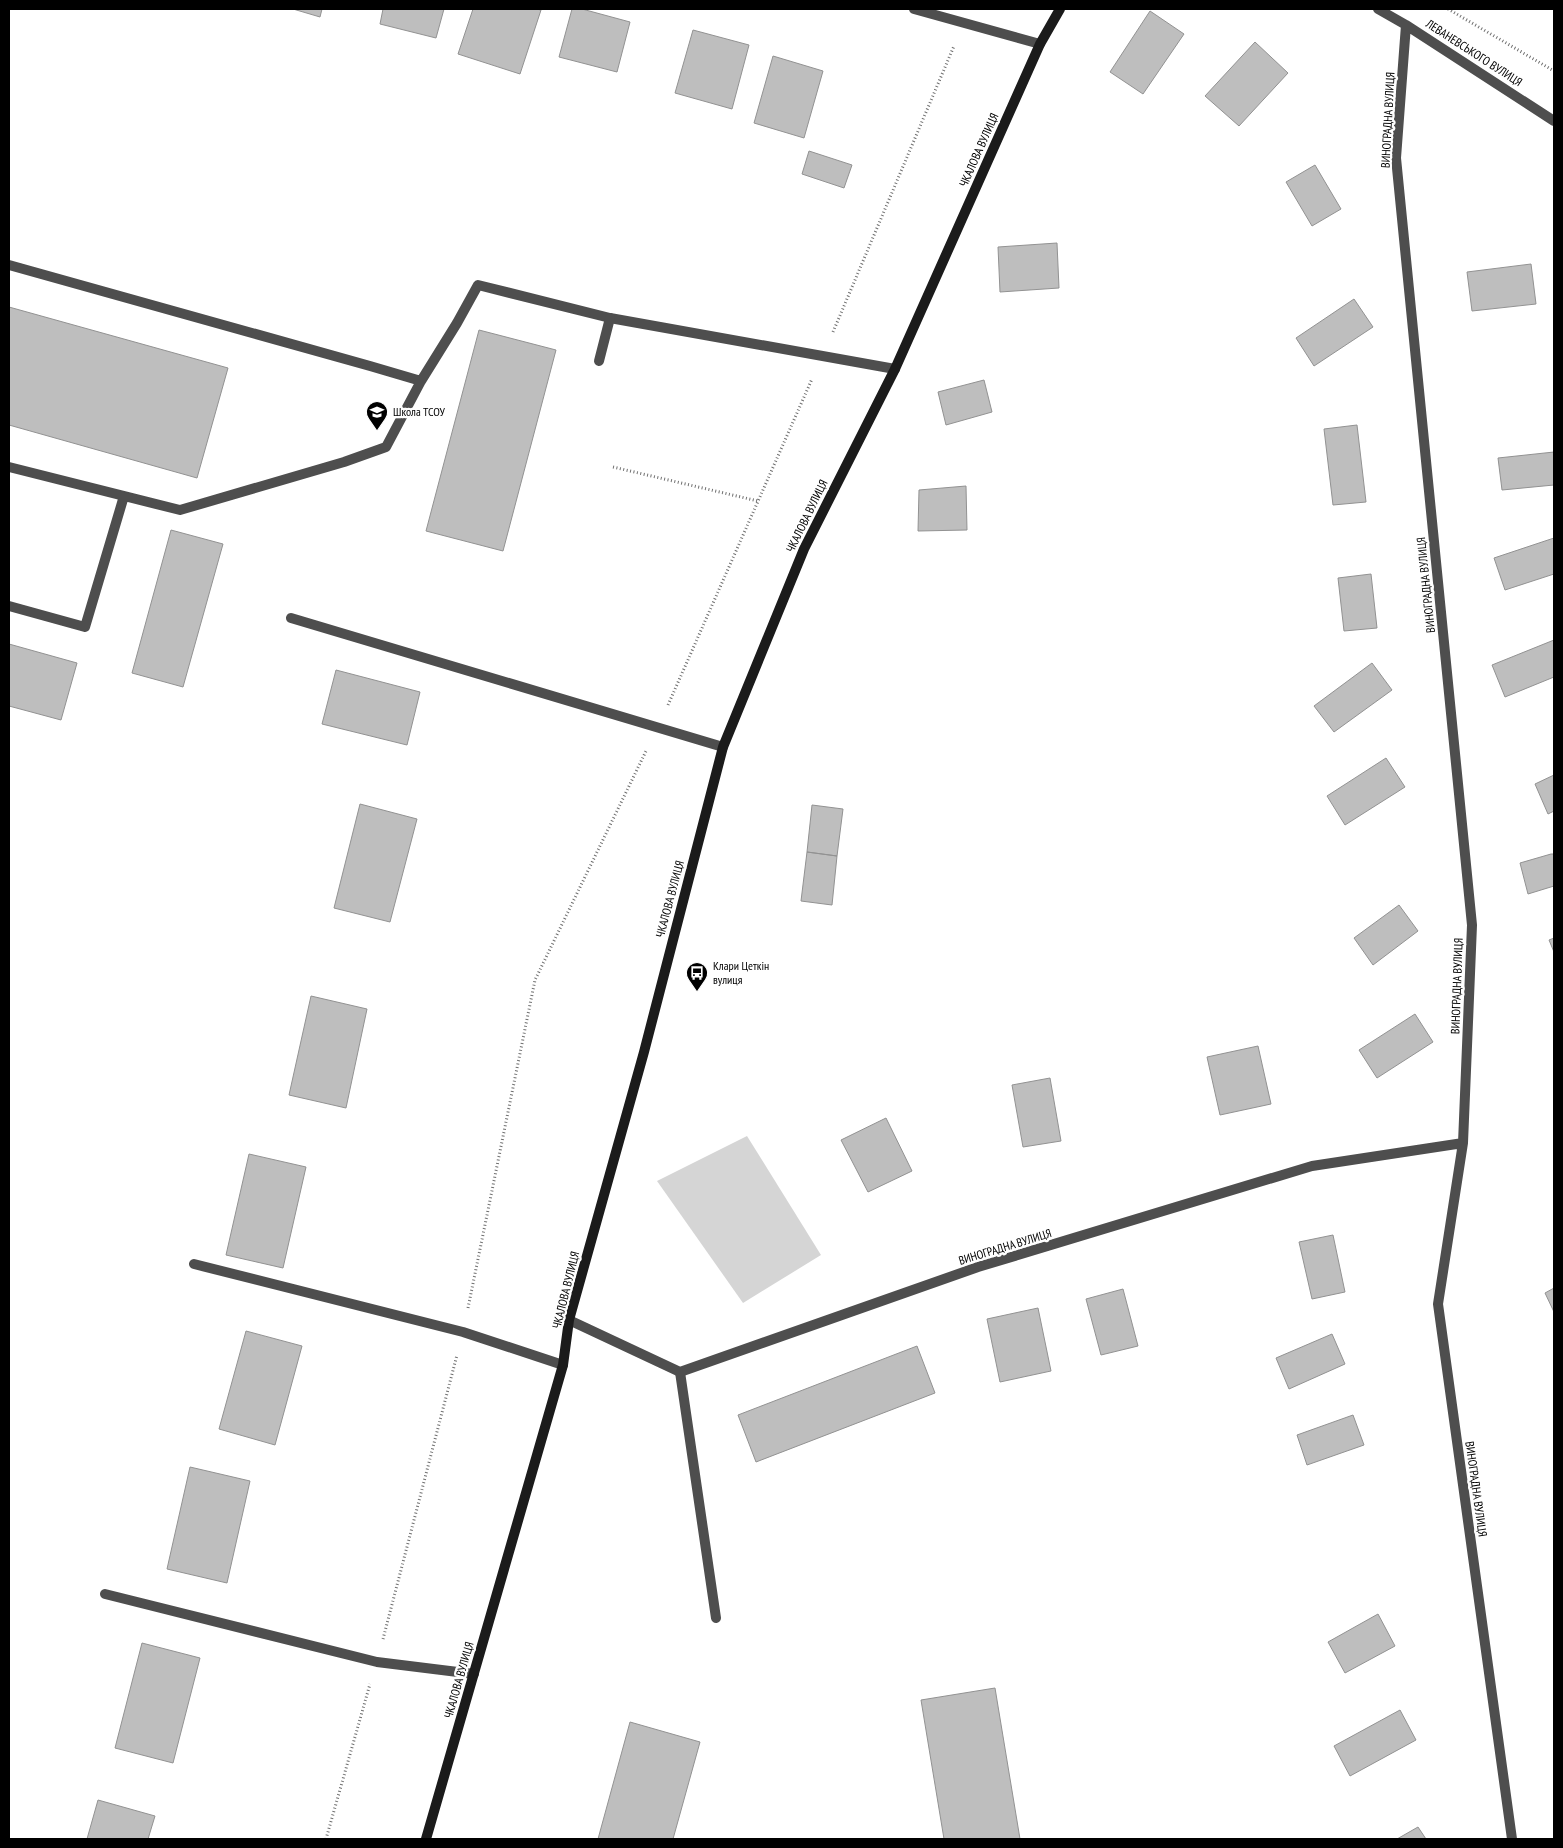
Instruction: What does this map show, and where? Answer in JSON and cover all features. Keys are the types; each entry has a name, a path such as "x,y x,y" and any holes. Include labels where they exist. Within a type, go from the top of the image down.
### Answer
{"main road":[{"name":"ЧКАЛОВА ВУЛИЦЯ","path":"426,1839 563,1365 569,1320 644,1052 723,747 804,549 895,369 1040,44 1060,9"}],"street":[{"path":"914,9 1040,44"},
{"name":"ЛЕВАНЕВСЬКОГО ВУЛИЦЯ","path":"1378,9 1406,25 1554,121"},
{"name":"ВИНОГРАДНА ВУЛИЦЯ","path":"1406,25 1396,158 1472,925 1463,1143 1438,1304 1512,1839"},
{"path":"9,265 421,381"},
{"path":"9,466 180,510 344,462 386,447 421,381 478,285 610,318 895,369"},
{"path":"598,361 610,318"},
{"path":"9,606 85,627 124,496"},
{"path":"291,618 723,747"},
{"name":"ВИНОГРАДНА ВУЛИЦЯ","path":"680,1372 978,1267 1312,1166 1463,1143"},
{"path":"194,1264 463,1332 563,1365"},
{"path":"569,1320 680,1372 716,1618"},
{"path":"105,1594 377,1662 474,1674"}],"path":[{"path":"1448,9 1554,70"},
{"path":"326,1839 377,1662 463,1332 535,980 658,727 822,357 964,23"},
{"path":"613,467 758,501"}],"shaded area":[{"path":"747,1136 821,1255 743,1303 657,1181"}],"building":[{"path":"293,9 322,9 320,17"},
{"path":"383,9 444,9 436,38 380,24"},
{"path":"473,9 541,10 520,74 458,54"},
{"path":"572,9 582,9 630,22 617,72 559,57"},
{"path":"1150,11 1184,34 1143,94 1110,72"},
{"path":"693,30 749,45 732,109 675,93"},
{"path":"1255,42 1288,73 1239,126 1205,96"},
{"path":"773,56 823,71 804,138 754,123"},
{"path":"809,151 852,165 844,188 802,174"},
{"path":"1315,165 1341,209 1312,226 1286,182"},
{"path":"1057,243 1059,288 1000,292 998,247"},
{"path":"1531,264 1536,304 1472,311 1467,272"},
{"path":"1354,299 1373,327 1314,366 1296,338"},
{"path":"9,307 228,368 197,478 9,425"},
{"path":"479,330 556,350 503,551 426,531"},
{"path":"984,380 992,412 946,425 938,392"},
{"path":"1357,425 1366,502 1333,505 1324,429"},
{"path":"1554,452 1554,485 1502,490 1498,458"},
{"path":"966,486 967,530 918,531 919,490"},
{"path":"171,530 223,544 183,687 132,673"},
{"path":"1554,538 1554,574 1505,590 1494,558"},
{"path":"1371,574 1377,628 1344,631 1338,578"},
{"path":"1554,640 1554,677 1505,697 1492,665"},
{"path":"9,644 77,663 61,720 9,706"},
{"path":"1372,663 1392,690 1334,732 1314,706"},
{"path":"336,670 420,692 407,745 322,724"},
{"path":"1386,758 1405,787 1345,825 1327,796"},
{"path":"1554,775 1554,811 1548,814 1535,784"},
{"path":"360,804 417,819 390,922 334,908"},
{"path":"812,805 843,809 837,856 807,852"},
{"path":"807,852 837,856 832,905 801,901"},
{"path":"1554,854 1554,886 1528,894 1520,863"},
{"path":"1399,905 1418,931 1373,965 1354,938"},
{"path":"1554,938 1554,952 1549,940"},
{"path":"311,996 367,1009 346,1108 289,1095"},
{"path":"1415,1014 1433,1042 1377,1078 1359,1050"},
{"path":"1258,1046 1271,1104 1220,1115 1207,1057"},
{"path":"1050,1078 1061,1141 1023,1147 1012,1085"},
{"path":"886,1118 912,1171 868,1192 841,1140"},
{"path":"249,1154 306,1167 283,1268 226,1255"},
{"path":"1333,1235 1345,1292 1312,1299 1299,1242"},
{"path":"1554,1288 1554,1312 1545,1293"},
{"path":"1123,1289 1138,1346 1101,1355 1086,1299"},
{"path":"1038,1308 1051,1371 1000,1382 987,1319"},
{"path":"246,1331 302,1346 275,1445 219,1429"},
{"path":"1332,1334 1345,1364 1289,1389 1276,1358"},
{"path":"917,1346 935,1393 756,1462 738,1415"},
{"path":"1353,1415 1364,1445 1307,1465 1297,1435"},
{"path":"190,1467 250,1481 227,1583 167,1569"},
{"path":"1378,1614 1395,1646 1345,1673 1328,1642"},
{"path":"142,1643 200,1658 173,1763 115,1748"},
{"path":"995,1688 1020,1839 944,1839 921,1700"},
{"path":"1400,1710 1416,1740 1350,1776 1334,1746"},
{"path":"630,1722 700,1742 673,1839 598,1839"},
{"path":"98,1800 155,1816 148,1839 87,1839"},
{"path":"1418,1827 1426,1839 1397,1839"}],"place":[{"name":"Школа ТСОУ","path":"377,431"},
{"name":"Клари Цеткін вулиця","path":"697,992"}]}
